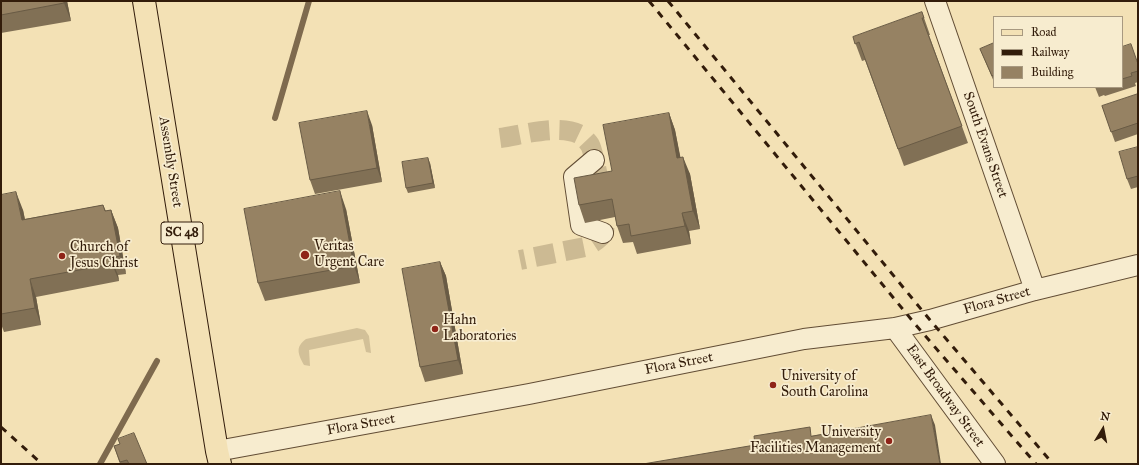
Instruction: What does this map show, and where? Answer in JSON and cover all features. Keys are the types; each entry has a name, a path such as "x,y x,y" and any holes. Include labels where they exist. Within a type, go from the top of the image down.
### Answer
{"main road":[{"name":"Assembly Street","path":"144,1 219,457"}],"street":[{"name":"South Evans Street","path":"935,1 1035,290"},
{"path":"594,160 574,177 582,226 603,233"},
{"name":"Flora Street","path":"219,457 804,339 895,328 930,320 1035,290 1138,265"},
{"name":"East Broadway Street","path":"895,328 995,464"}],"shaded area":[{"path":"357,328 365,330 369,336 371,353 366,352 363,339 309,350 310,366 304,365 299,354 299,348 306,339"}],"building":[{"path":"1,1 64,1 64,3 1,15"},
{"path":"922,12 924,18 922,18 962,126 898,149 859,42 855,44 853,37"},
{"path":"993,43 992,76 980,49"},
{"path":"1131,44 1138,64 1138,71 1131,73 1132,76 1123,79 1123,47"},
{"path":"1138,94 1138,123 1111,132 1102,106"},
{"path":"367,111 377,168 310,180 299,123"},
{"path":"669,113 677,158 683,157 693,211 682,213 685,226 631,236 629,224 617,226 612,199 579,205 574,178 612,171 603,125"},
{"path":"1138,147 1138,176 1127,179 1119,152"},
{"path":"428,158 433,183 406,188 402,162"},
{"name":"Veritas Urgent Care","path":"340,191 354,266 258,283 244,209"},
{"name":"Church of Jesus Christ","path":"16,192 22,220 103,205 105,211 111,210 120,256 111,258 112,264 30,279 35,308 1,314 1,195"},
{"name":"Hahn Laboratories","path":"440,262 458,360 420,367 402,269"},
{"name":"University Facilities Management","path":"931,415 940,464 643,464 755,445 754,436 810,427 811,436"},
{"path":"134,433 147,464 129,464 127,460 120,462 114,446 120,444 118,439"}],"waterway":[{"path":"275,118 309,1"},
{"path":"100,464 157,361"}],"tunnel":[{"path":"500,138 551,130 570,131 579,134 590,145 595,161 600,188 604,215 604,232 599,239 585,247 520,260"}],"railway":[{"path":"649,1 915,324 1036,464"},
{"path":"668,1 930,320 1053,464"},
{"path":"1,427 42,464"}],"place":[{"name":"Veritas Urgent Care","path":"305,255"},
{"name":"Church of Jesus Christ","path":"62,256"},
{"name":"Hahn Laboratories","path":"435,329"},
{"name":"University of South Carolina","path":"773,385"},
{"name":"University Facilities Management","path":"889,441"}]}
